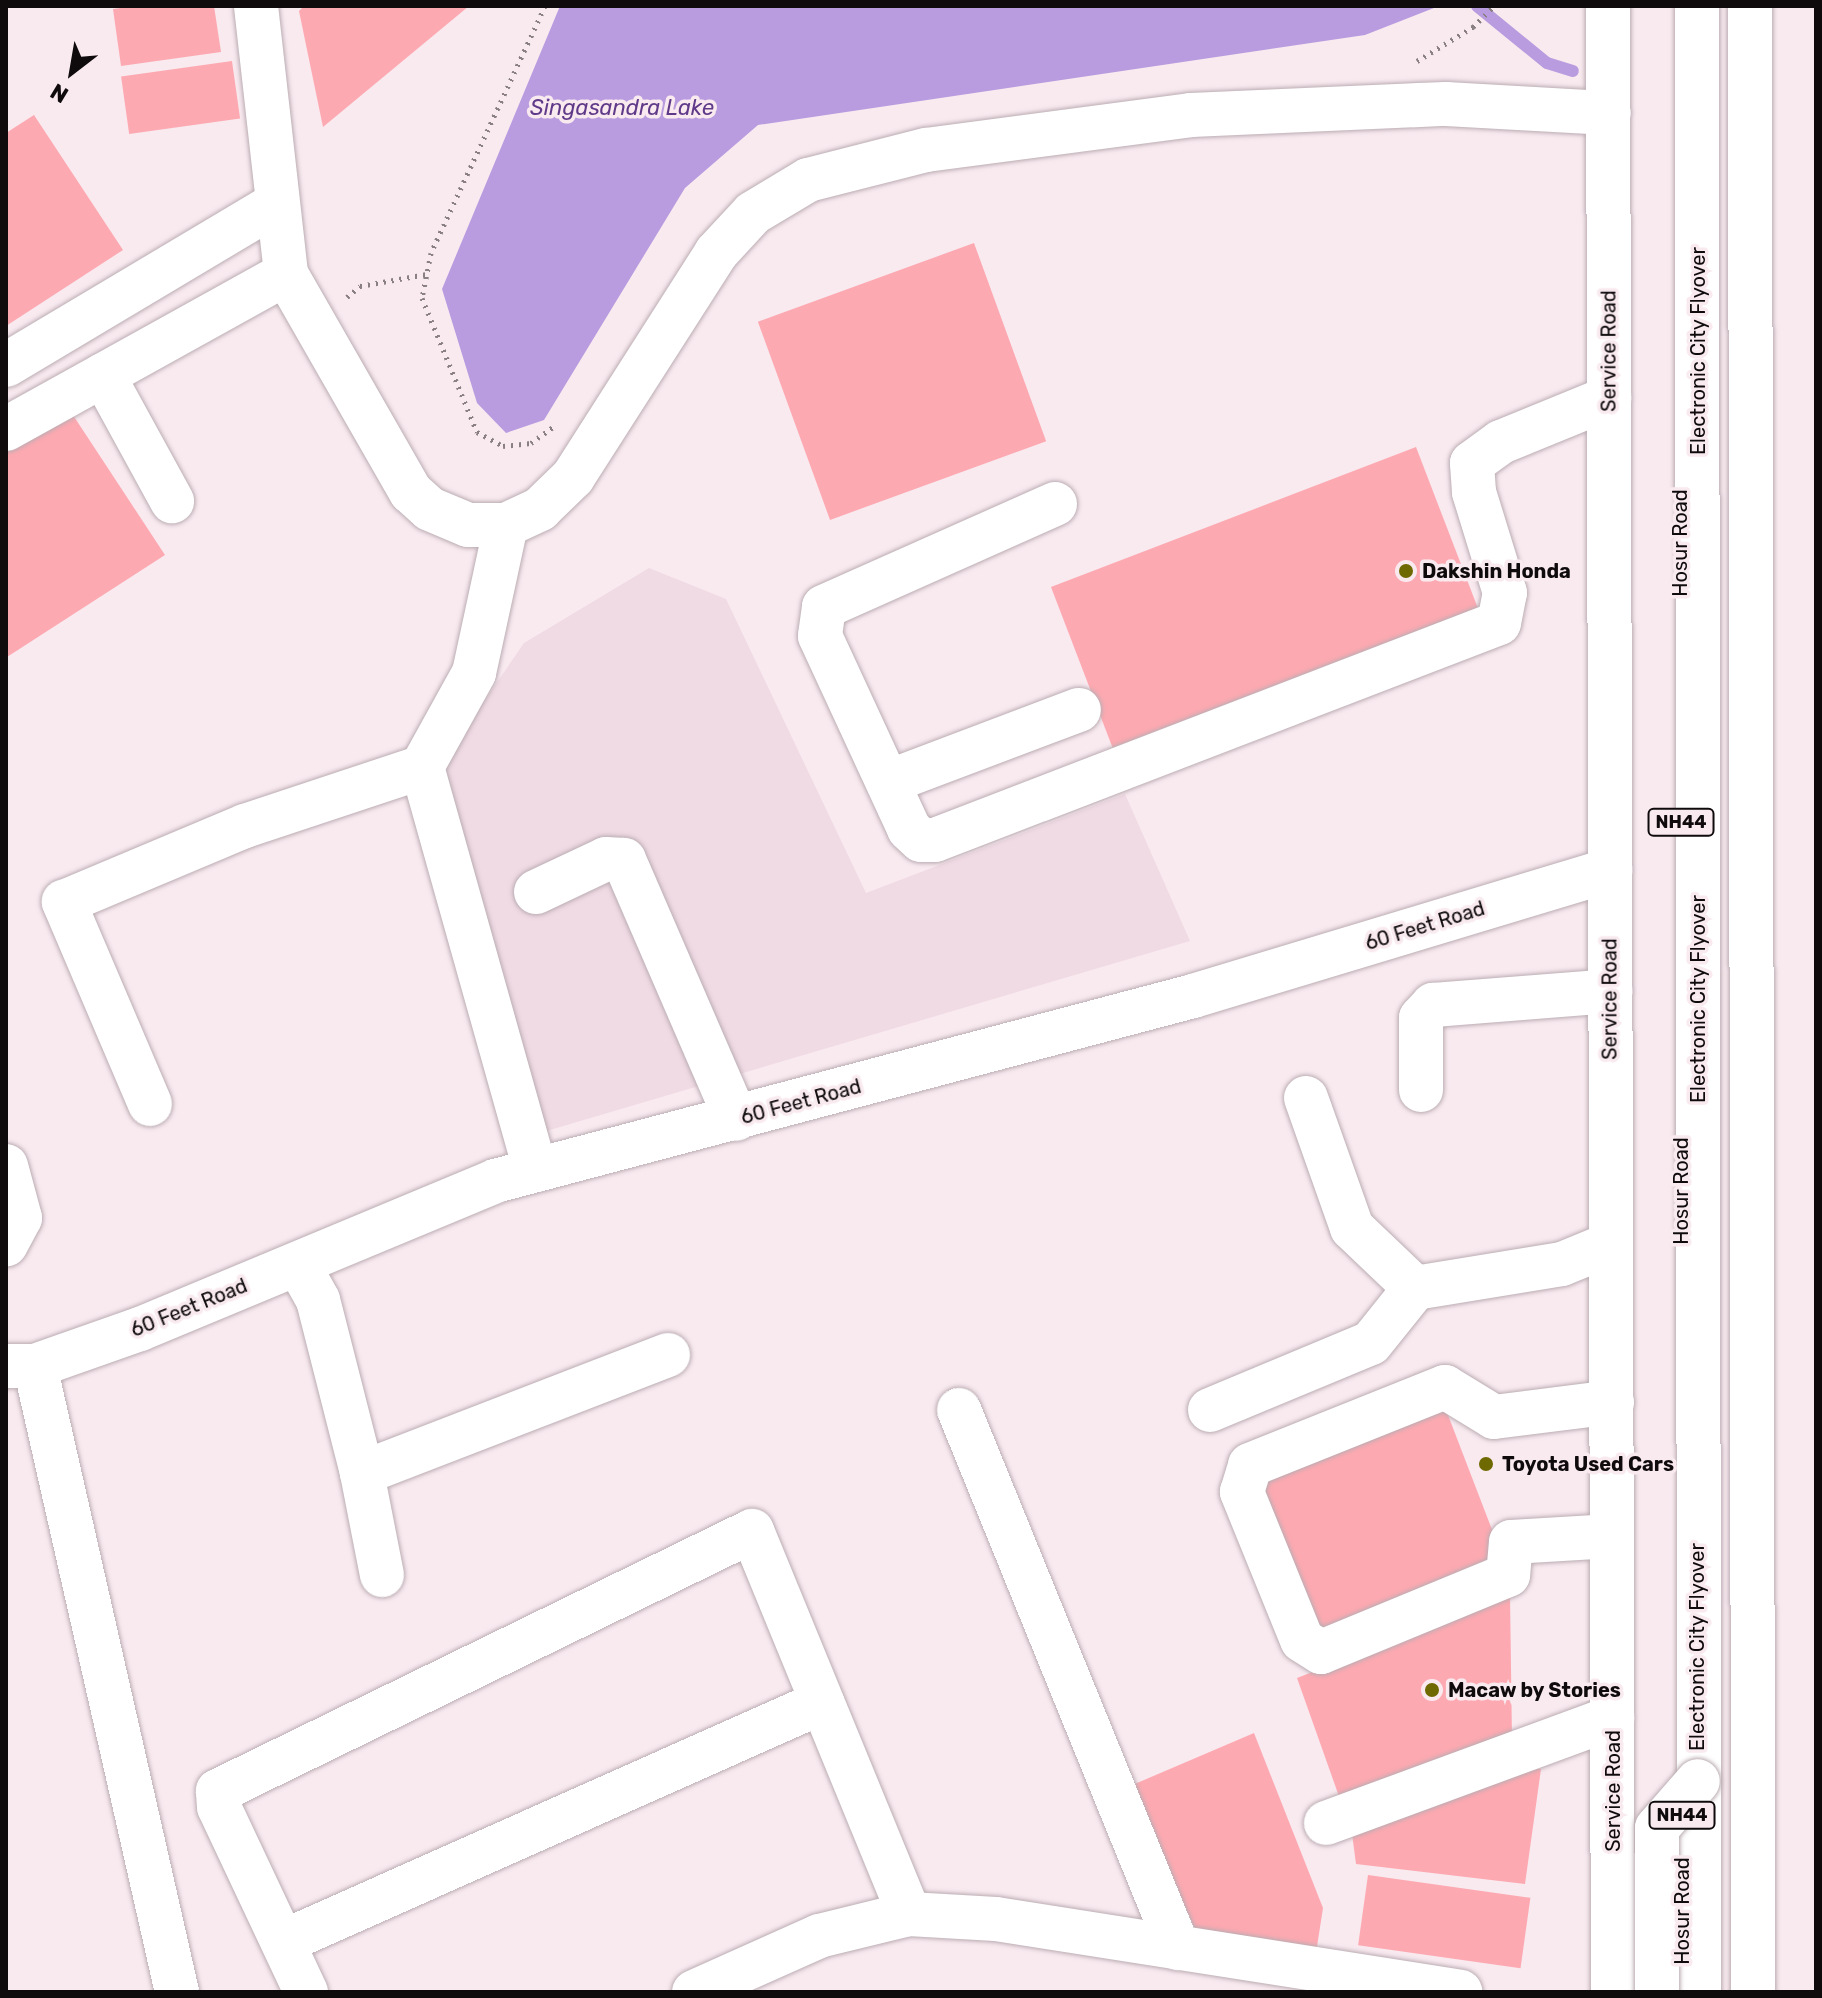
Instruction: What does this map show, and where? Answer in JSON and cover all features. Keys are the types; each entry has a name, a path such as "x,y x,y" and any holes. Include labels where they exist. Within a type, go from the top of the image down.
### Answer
{"main road":[{"path":"256,6 286,274 313,327 411,492 449,520 506,525 540,509 573,477 716,253 753,213 808,180 926,150 1191,115 1446,104 1609,113"},
{"name":"Service Road","path":"1608,6 1613,1992"},
{"name":"Hosur Road","path":"1679,6 1683,1992"},
{"name":"Electronic City Flyover","path":"1697,6 1699,1992"},
{"path":"1750,6 1753,1992"},
{"path":"1780,6 1781,1992"},
{"path":"6,365 276,204"},
{"path":"6,429 286,274"},
{"path":"103,375 172,501"},
{"path":"1055,504 824,607 820,636 909,829 921,840 935,840 1499,623 1505,593 1474,492 1472,463 1501,442 1609,398"},
{"path":"150,1104 64,902 245,826 422,767 474,673 506,525"},
{"path":"888,782 1079,710"},
{"path":"422,767 535,1170"},
{"path":"536,892 606,859 624,860 736,1119"},
{"name":"60 Feet Road","path":"20,1366 298,1264 535,1170 1193,996 1610,870"},
{"path":"1421,1090 1425,1010 1610,991"},
{"path":"1306,1098 1352,1228 1415,1288"},
{"path":"6,1166 20,1218 6,1244"},
{"path":"1210,1410 1371,1343 1415,1288 1562,1264 1611,1244"},
{"path":"298,1264 318,1300 362,1473 382,1575"},
{"path":"362,1473 668,1355"},
{"path":"20,1366 177,1992"},
{"path":"1612,1402 1494,1417 1445,1387 1250,1465 1242,1492 1302,1640 1321,1652 1508,1575 1511,1542 1612,1536"},
{"path":"959,1410 1178,1948"},
{"path":"306,1992 219,1807 218,1791 752,1531 909,1914"},
{"path":"283,1942 822,1702"},
{"path":"1326,1823 1612,1718"},
{"path":"1753,1761 1770,1847 1772,1992"},
{"path":"1657,1992 1657,1828 1698,1781"},
{"path":"694,1992 819,1936 909,1914 996,1919 1460,1992"}],"path":[{"path":"1473,27 1494,6"},
{"path":"313,327 360,286 427,274"}],"shaded area":[{"path":"649,568 726,599 866,893 1125,794 1190,941 543,1132 435,773 524,643"}],"water":[{"name":"Singasandra Lake","path":"560,6 1439,6 1365,35 758,125 685,188 544,420 506,433 477,403 442,289"}],"building":[{"path":"214,6 221,52 121,66 113,9"},
{"path":"304,6 469,6 323,127 299,11"},
{"path":"232,61 240,118 129,134 121,77"},
{"path":"34,115 123,250 6,326 6,133"},
{"path":"974,243 1046,441 830,520 758,322"},
{"path":"69,409 165,555 7,657 6,450"},
{"path":"1416,447 1478,608 1113,748 1051,587"},
{"path":"1443,1402 1504,1561 1315,1633 1254,1474"},
{"path":"1510,1595 1512,1740 1341,1802 1297,1678"},
{"path":"1254,1733 1323,1908 1316,1953 1200,1940 1130,1786"},
{"path":"1503,1765 1541,1769 1525,1884 1356,1864 1351,1826"},
{"path":"1368,1875 1530,1898 1521,1968 1358,1945"}],"waterway":[{"path":"1477,6 1547,63 1573,71"}],"place":[{"name":"Dakshin Honda","path":"1406,571"},
{"name":"Toyota Used Cars","path":"1486,1464"},
{"name":"Macaw by Stories","path":"1432,1690"}]}
